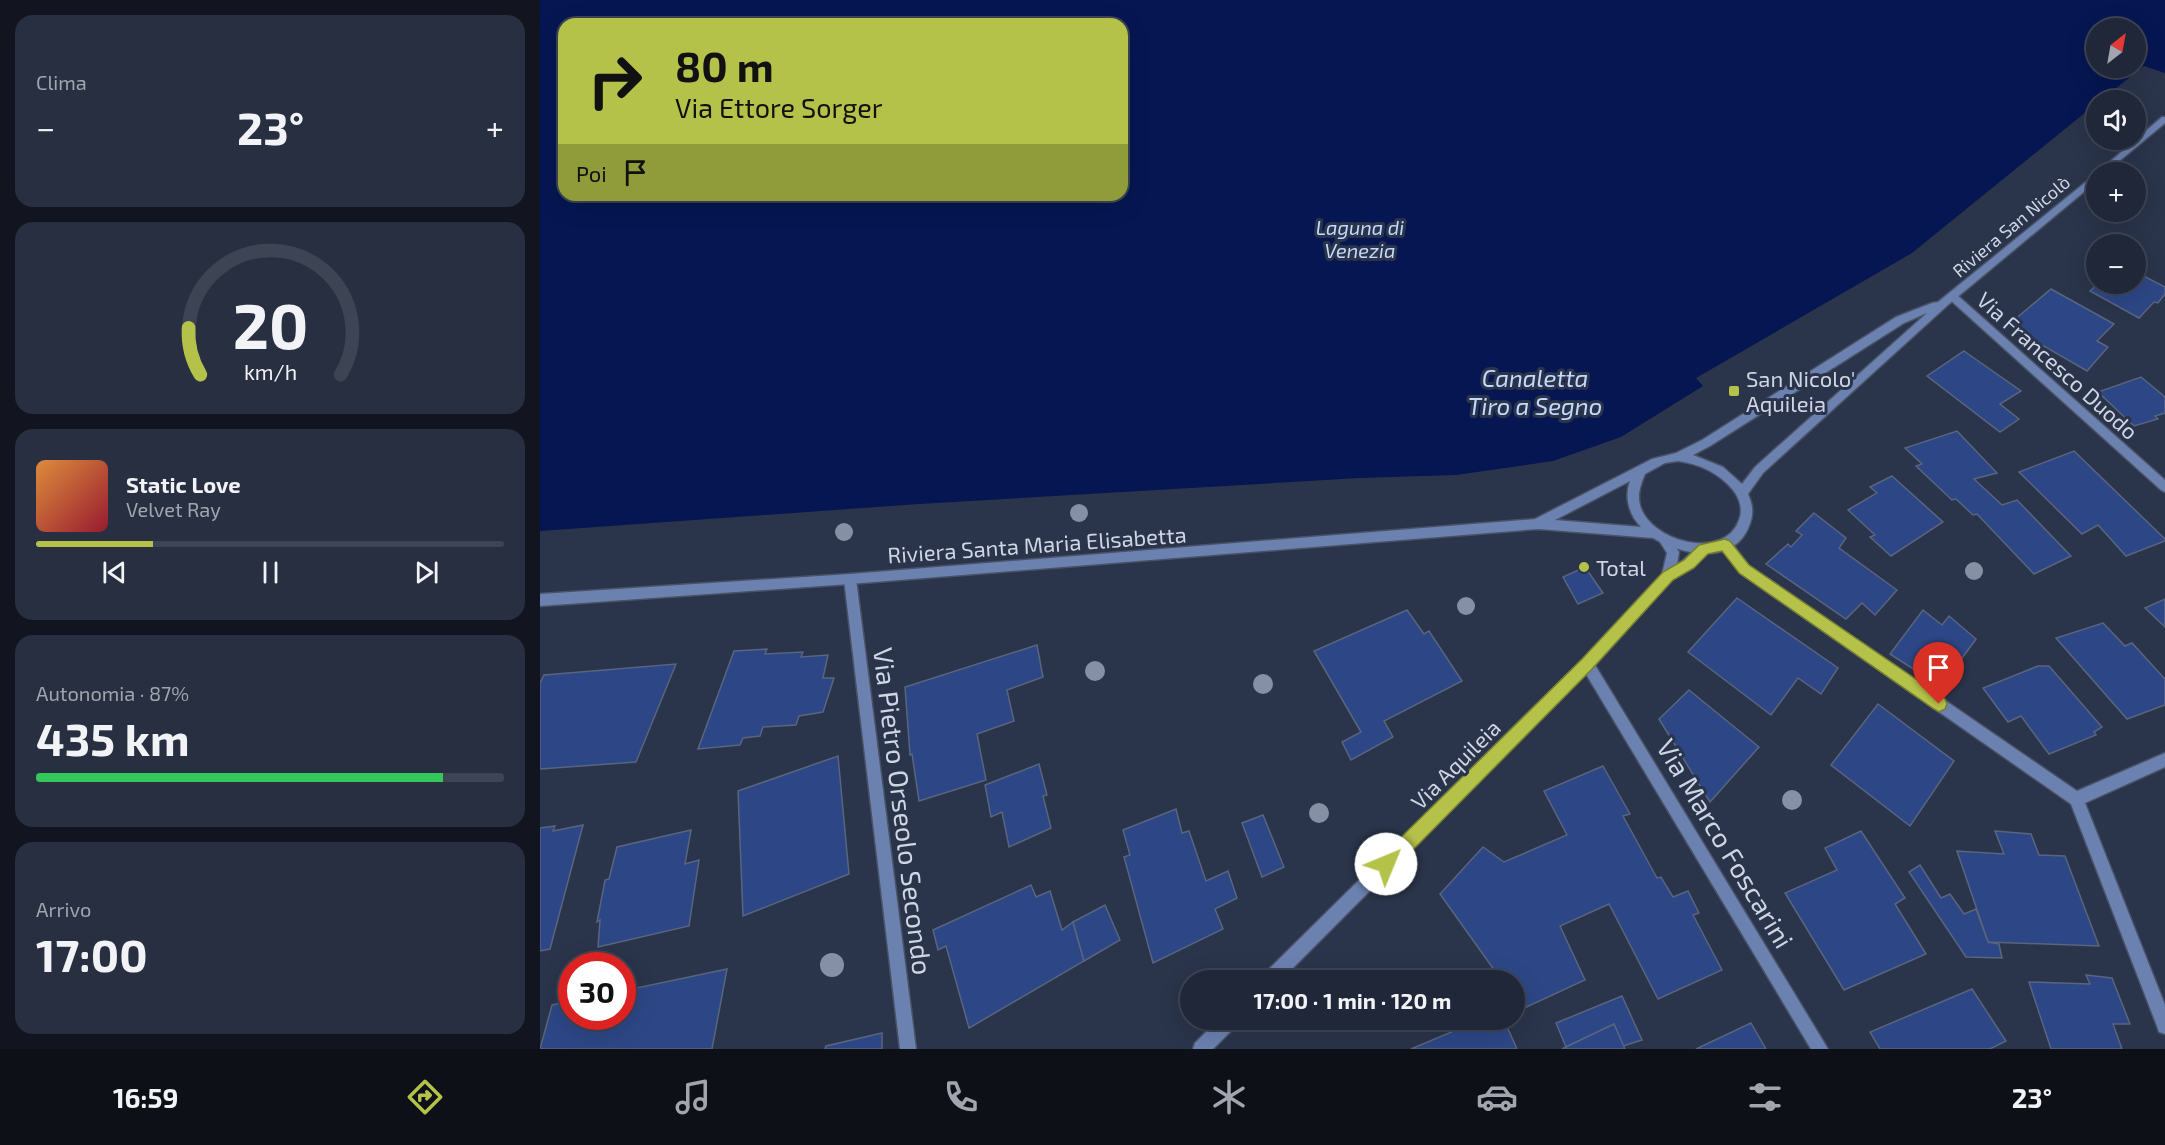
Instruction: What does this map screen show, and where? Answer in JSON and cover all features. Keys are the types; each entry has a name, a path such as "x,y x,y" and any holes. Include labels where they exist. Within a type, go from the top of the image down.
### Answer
{"street":[{"name":"Riviera San Nicolò","path":"2113,162 2165,119"},
{"name":"Riviera San Nicolò","path":"1742,493 1759,470 1949,299 2086,185"},
{"name":"Riviera San Nicolò","path":"1678,457 1706,443 1900,320 1949,299"},
{"name":"Via Francesco Duodo","path":"1949,299 2165,487"},
{"name":"Riviera Santa Maria Elisabetta","path":"1538,524 1650,464 1678,457 1697,459 1715,467 1731,478 1742,493"},
{"path":"1640,471 1631,494 1634,508 1642,521 1672,552 1668,576"},
{"path":"1742,493 1747,508 1746,523 1738,535 1725,545 1744,569 2076,799 2165,1026"},
{"name":"Riviera Santa Maria Elisabetta","path":"540,600 850,579 1538,524 1659,536 1684,547 1704,549 1725,545"},
{"name":"Via Aquileia","path":"1280,970 1587,664 1668,576 1689,564 1704,549"},
{"name":"Via Pietro Orseolo Secondo","path":"850,579 908,1049"},
{"name":"Via Marco Foscarini","path":"1587,664 1820,1049"},
{"path":"2076,799 2165,760"},
{"path":"1201,1049 1220,1030"}],"water":[{"name":"Laguna di Venezia","path":"540,0 2165,0 2165,73 2146,67 2146,18 2086,18 2086,78 2129,78 2114,90 2086,90 2086,112 1912,253 1696,378 1703,386 1621,437 1553,461 1456,475 1359,478 919,504 540,531"}],"building":[{"path":"2146,277 2165,287 2165,294 2158,303 2154,302 2139,318 2095,294 2146,294"},
{"path":"2051,289 2114,324 2097,341 2108,347 2087,371 2016,330 2013,321"},
{"path":"1964,351 2021,391 2000,404 2019,419 2000,432 1927,376"},
{"path":"2141,377 2165,397 2165,413 2155,416 2158,419 2134,426 2098,392"},
{"path":"1957,431 1997,473 1974,479 2002,505 2017,500 2071,556 2034,574 1977,514 1973,515 1956,499 1952,500 1916,466 1922,464 1905,448"},
{"path":"2074,451 2165,541 2126,556 2098,525 2082,534 2019,472"},
{"path":"1892,476 1943,522 1891,556 1870,537 1875,535 1848,510 1877,493 1870,487"},
{"path":"1814,513 1846,538 1839,548 1897,590 1875,615 1862,603 1846,619 1766,564 1788,544 1791,547 1802,535 1796,531"},
{"path":"1585,567 1603,593 1578,604 1563,577"},
{"path":"1737,598 1838,668 1821,694 1798,678 1771,715 1688,652"},
{"path":"2165,599 2165,627 2145,608"},
{"path":"1407,610 1424,634 1429,631 1462,681 1384,721 1393,737 1351,760 1342,742 1361,732 1314,651"},
{"path":"1923,610 1942,625 1949,616 1976,639 1941,687 1890,654"},
{"path":"2103,623 2125,646 2132,643 2165,679 2165,705 2127,719 2056,638"},
{"path":"1037,645 1043,677 1007,690 1014,721 977,734 986,780 919,801 912,754 910,755 905,687"},
{"path":"767,649 765,654 803,652 801,657 828,655 823,678 834,678 823,712 799,716 796,725 763,727 760,736 743,738 740,745 698,749 734,651"},
{"path":"676,664 636,762 540,769 540,683 544,675"},
{"path":"2038,666 2049,666 2102,727 2094,732 2096,735 2049,754 2021,716 2008,722 1983,688"},
{"path":"1689,690 1759,747 1710,802 1659,719"},
{"path":"1878,704 1954,761 1910,826 1831,765"},
{"path":"838,756 849,874 743,916 738,791"},
{"path":"1039,764 1047,795 1043,796 1051,828 1009,847 1002,812 991,817 985,785"},
{"path":"1603,766 1630,814 1623,816 1657,878 1661,877 1673,897 1688,891 1699,913 1693,915 1722,970 1658,999 1609,904 1560,926 1585,980 1525,1008 1525,970 1494,970 1440,894 1483,847 1504,862 1567,835 1544,791"},
{"path":"1176,809 1182,833 1189,831 1206,881 1228,871 1237,898 1215,909 1223,929 1153,963 1124,857 1130,855 1123,830"},
{"path":"1263,815 1284,867 1262,877 1242,823"},
{"path":"583,825 550,949 540,951 540,828 555,826 553,831"},
{"path":"691,830 685,864 699,860 689,926 598,947 600,920 597,922 605,880 609,879 617,847"},
{"path":"1861,831 1905,898 1895,904 1926,954 1844,990 1785,893 1837,870 1825,848"},
{"path":"1995,831 2031,834 2039,855 2065,856 2099,946 1988,942 1957,851 2004,854"},
{"path":"1920,865 1941,898 1950,894 1964,914 1976,909 1988,942 1999,944 2002,958 1966,957 1909,872"},
{"path":"1031,885 1036,897 1050,891 1062,930 1073,922 1084,961 969,1028 946,946 938,950 933,930"},
{"path":"1105,905 1120,940 1084,961 1073,922"},
{"path":"727,969 712,1049 540,1049 552,1005 558,1004 558,1030 636,1030 636,988"},
{"path":"2086,975 2112,978 2130,1024 2113,1024 2122,1049 2051,1049 2029,982 2090,984"},
{"path":"1972,989 2006,1041 1990,1049 1880,1049 1870,1032"},
{"path":"1622,996 1642,1040 1623,1046 1614,1024 1566,1047 1556,1023"},
{"path":"1751,1023 1766,1049 1696,1049"},
{"path":"1614,1024 1625,1049 1562,1049 1566,1047"},
{"path":"1456,1030 1508,1030 1517,1049 1411,1049"},
{"path":"882,1033 882,1049 825,1049 826,1046"}],"place":[{"name":"San Nicolo' Aquileia","path":"1734,391"},
{"name":"Total","path":"1584,567"}],"route":[{"path":"1386,864 1587,664 1668,576 1689,564 1704,549 1725,545 1744,569 1939,704"}],"water label":[{"name":"Canaletta Tiro a Segno","path":"1535,391"}]}
